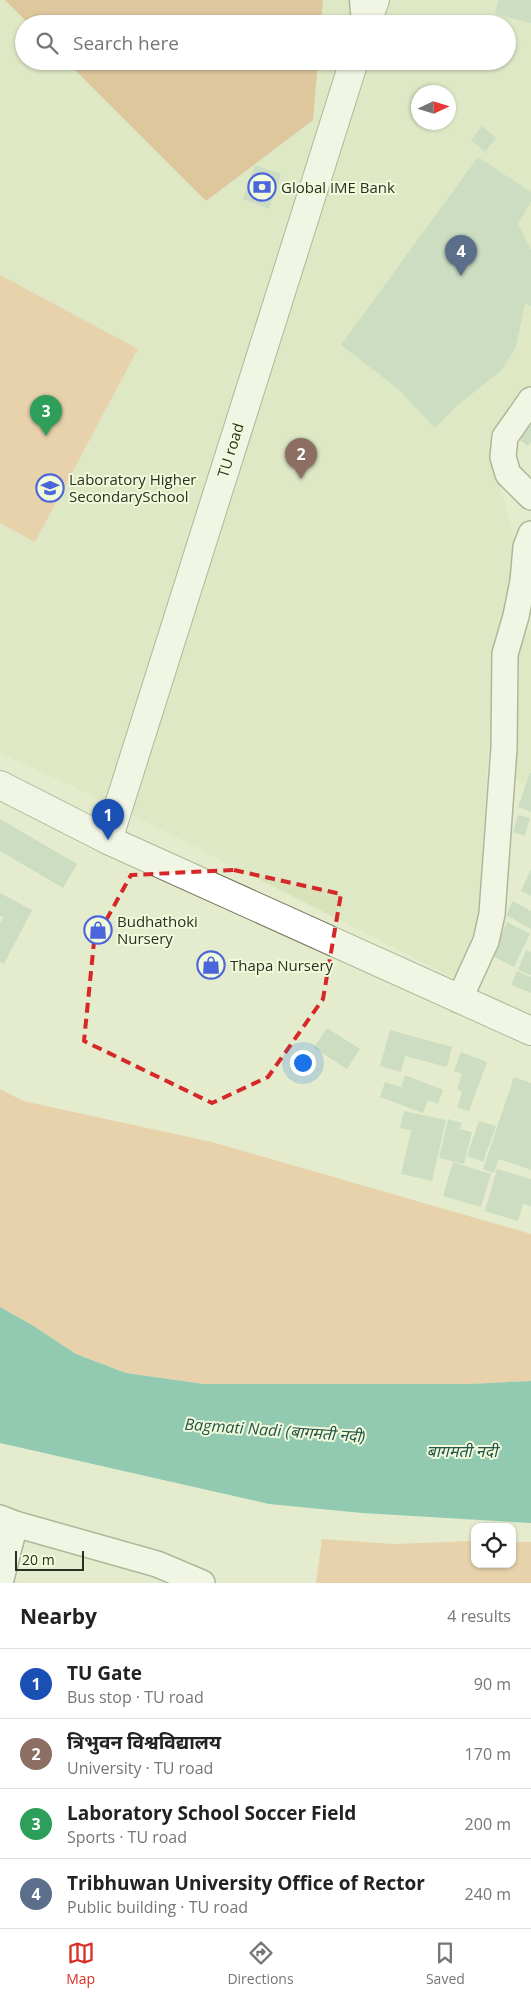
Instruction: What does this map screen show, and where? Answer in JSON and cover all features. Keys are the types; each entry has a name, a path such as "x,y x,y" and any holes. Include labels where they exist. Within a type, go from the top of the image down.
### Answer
{"street":[{"path":"369,15 375,0"},
{"name":"TU road","path":"108,840 351,70"},
{"path":"531,400 505,437 503,457 508,474 531,497"},
{"path":"459,1000 486,941 492,914 504,748 505,654 516,616 523,581 526,547 531,534"},
{"path":"0,785 108,840 531,1031"},
{"path":"0,1583 8,1521 158,1564 202,1583"}],"lane":[{"path":"356,0 357,15"}],"highlighted area":[{"path":"234,870 341,894 323,999 268,1077 212,1103 84,1041 94,942 131,875"}],"shaded area":[{"path":"0,0 531,0 531,387 489,444 515,541 517,563 493,675 477,938 458,980 116,807 0,753"},
{"path":"5,0 323,0 322,15 20,15"},
{"path":"75,70 317,70 313,120 206,201"},
{"path":"0,275 138,349 35,542 0,523"},
{"path":"531,629 531,788 513,779 515,652"},
{"path":"0,1089 23,1101 212,1142 531,1234 531,1381 469,1384 204,1384 126,1373 76,1354 32,1325 0,1307"},
{"path":"322,1539 393,1544 471,1541 471,1568 516,1568 516,1542 531,1542 531,1583 316,1583"}],"water":[{"name":"बागमती नदी","path":"0,1307 32,1325 76,1354 126,1373 204,1384 469,1384 531,1381 531,1523 362,1513 269,1504 0,1443"}],"building":[{"path":"498,0 531,0 531,23 516,19 516,15 495,14"},
{"path":"482,126 496,138 485,152 471,140"},
{"path":"478,157 531,192 531,201 518,224 531,250 531,306 525,303 516,347 501,371 459,404 435,428 397,388 341,345"},
{"name":"Global IME Bank","path":"255,165 281,174 269,209 243,199"},
{"path":"526,422 531,426 531,442 528,446 515,437"},
{"path":"531,773 531,812 518,807"},
{"path":"518,815 530,818 525,836 513,832"},
{"path":"0,819 77,864 63,888 0,851"},
{"path":"531,869 531,896 521,891"},
{"path":"0,893 32,910 4,964 0,962 0,924 3,917 0,916"},
{"path":"513,901 531,911 531,929 506,915"},
{"path":"507,922 530,934 514,967 491,955"},
{"path":"526,950 531,952 531,975 518,970"},
{"path":"517,971 531,977 531,993 511,985"},
{"path":"327,1028 360,1049 347,1069 314,1048"},
{"path":"390,1030 452,1047 447,1067 405,1056 401,1072 380,1066"},
{"path":"461,1052 487,1062 469,1111 457,1107 462,1092 457,1089 462,1074 454,1071"},
{"path":"405,1075 443,1090 438,1104 428,1100 423,1113 380,1097 385,1082 401,1087"},
{"path":"514,1077 531,1083 531,1170 499,1159 494,1173 483,1169"},
{"path":"404,1111 446,1120 432,1181 401,1174 411,1130 400,1128"},
{"path":"448,1119 462,1123 460,1129 472,1132 464,1164 439,1158"},
{"path":"479,1121 496,1126 483,1162 467,1156"},
{"path":"453,1162 491,1174 481,1207 443,1196"},
{"path":"497,1169 531,1179 531,1206 523,1204 518,1221 485,1211"}],"place":[{"name":"Global IME Bank","path":"262,187"},
{"name":"Tribhuwan University Office of Rector","path":"461,276"},
{"name":"Laboratory School Soccer Field","path":"46,436"},
{"name":"त्रिभुवन विश्वविद्यालय","path":"301,479"},
{"name":"Laboratory Higher SecondarySchool","path":"50,488"},
{"name":"TU Gate","path":"108,840"},
{"name":"Budhathoki Nursery","path":"98,930"},
{"name":"Thapa Nursery","path":"211,965"}],"water label":[{"name":"Bagmati Nadi (बागमती नदी)","path":"275,1430"}]}
